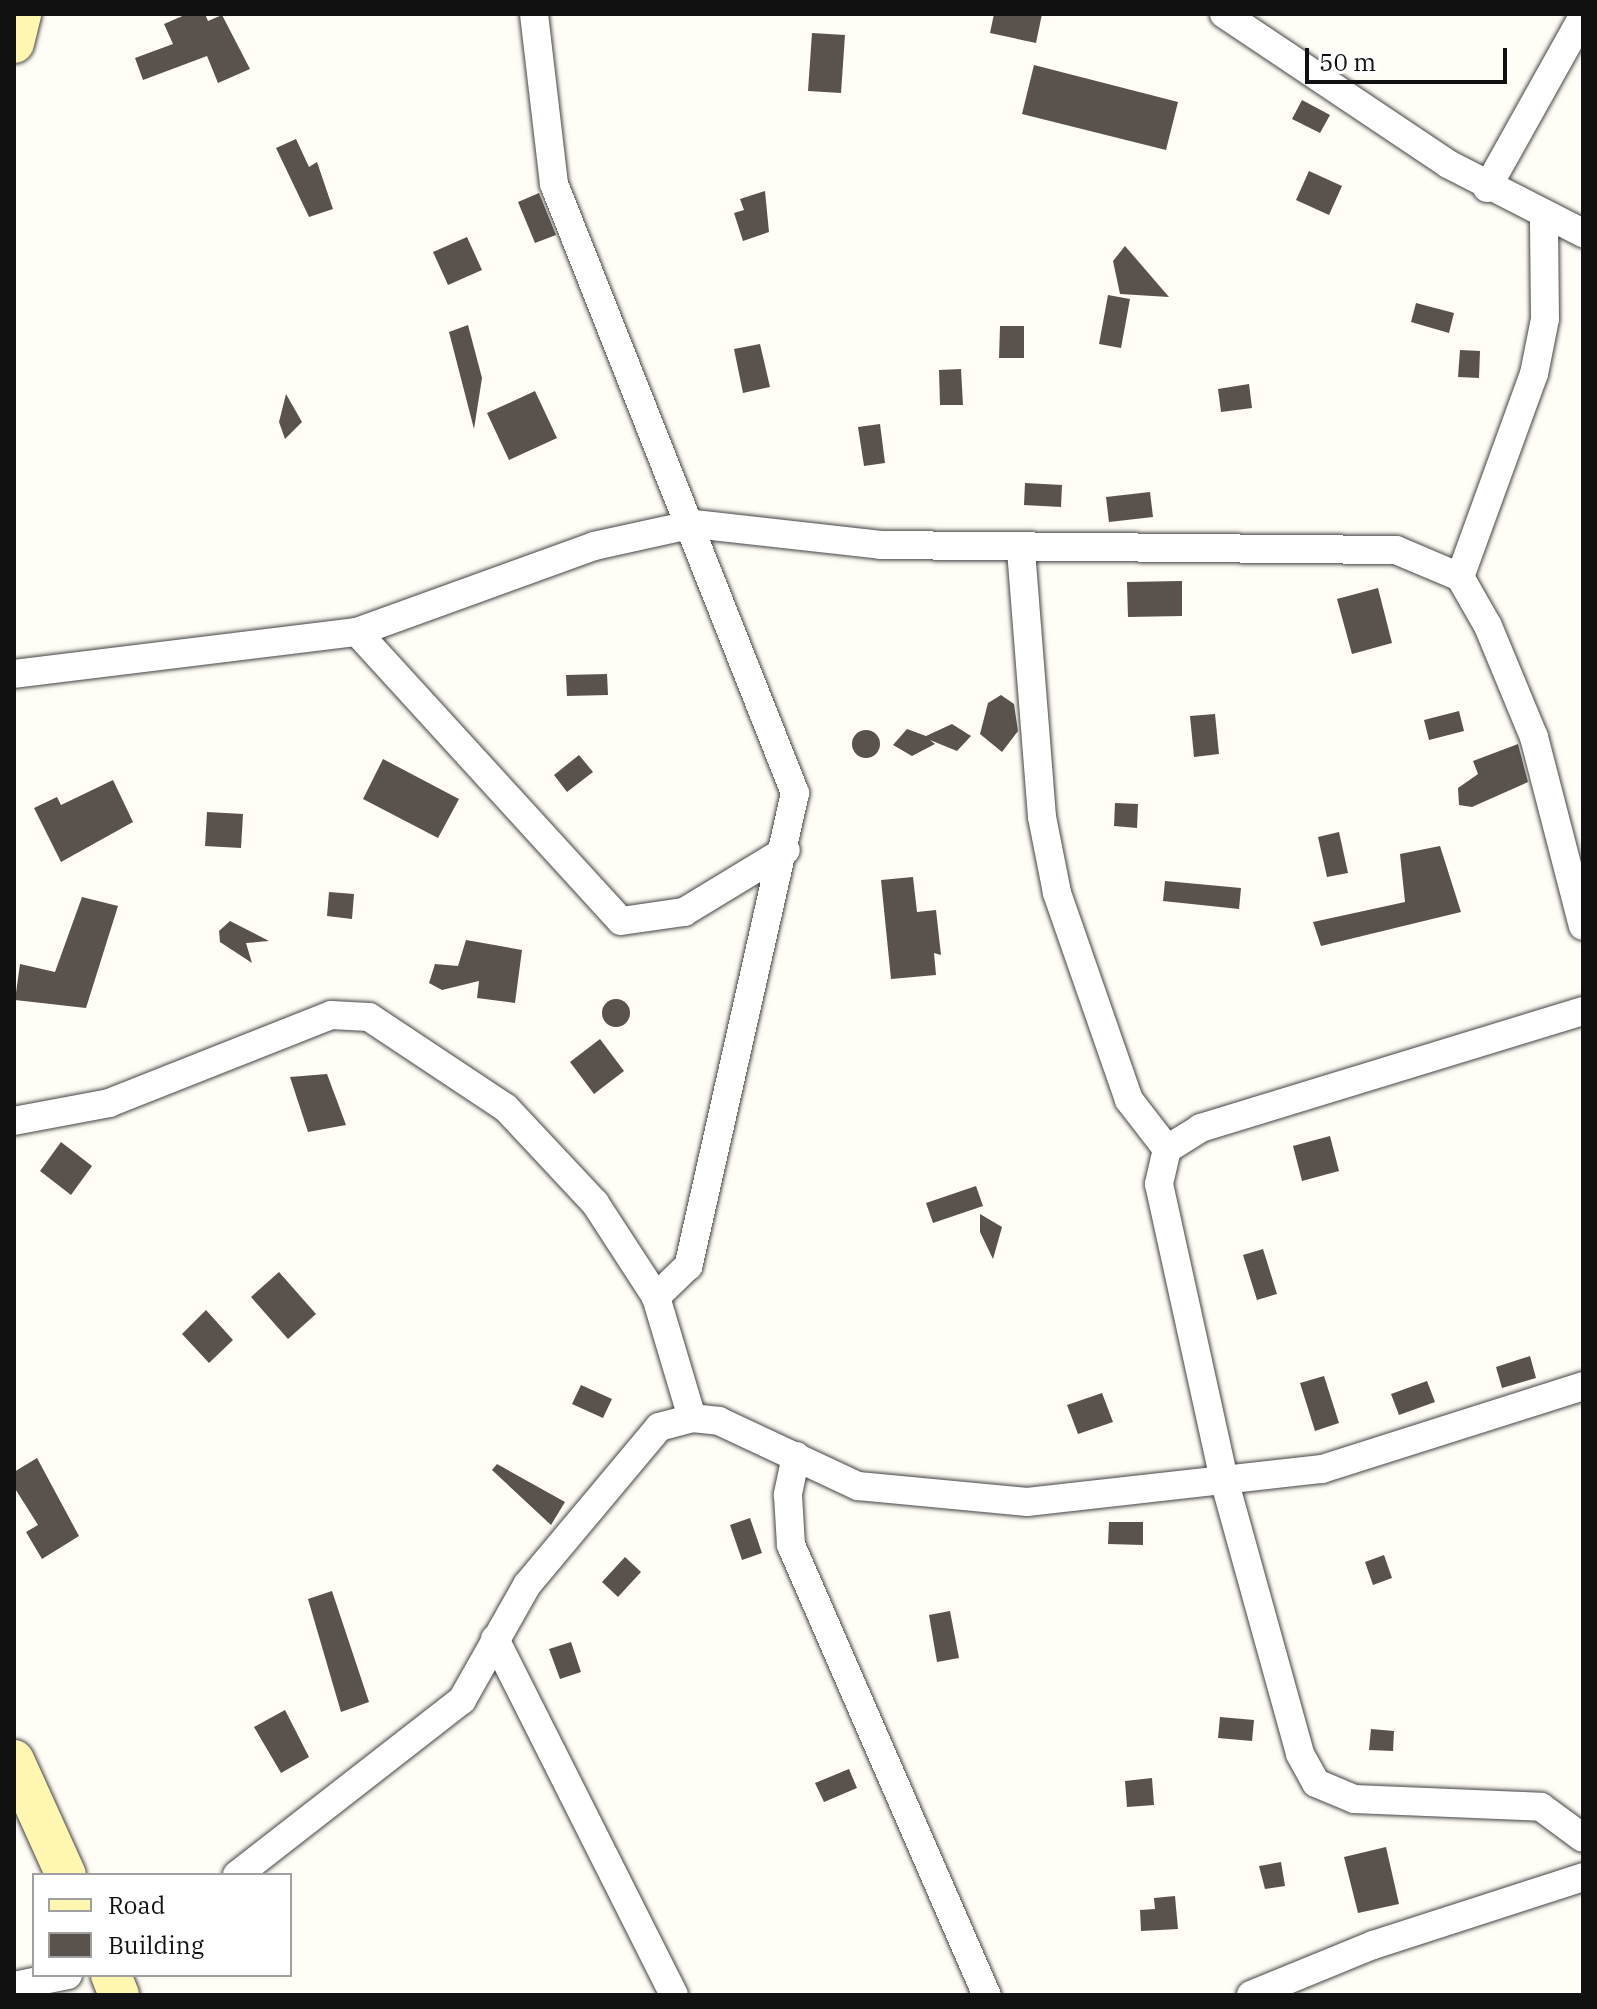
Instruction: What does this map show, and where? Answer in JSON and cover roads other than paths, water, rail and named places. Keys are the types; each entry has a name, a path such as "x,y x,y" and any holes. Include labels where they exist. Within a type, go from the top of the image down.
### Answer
{"street":[{"path":"534,14 554,184 694,524 793,781 786,850 688,1266 656,1297"},
{"path":"1487,188 1583,16"},
{"path":"1239,18 1487,188 1583,233"},
{"path":"1460,577 1534,374 1545,319 1544,217"},
{"path":"14,674 357,632 594,546 694,524 881,545 1021,550 1377,549 1418,556 1460,577 1534,737 1583,926"},
{"path":"1021,550 1042,817 1057,893 1129,1100 1167,1149"},
{"path":"357,632 621,921 684,912 786,850"},
{"path":"1583,1011 1201,1128 1167,1149 1159,1184 1225,1483 1300,1754 1316,1783 1354,1799 1541,1807 1583,1838"},
{"path":"14,1121 109,1103 331,1015 369,1017 506,1108 595,1203 656,1297 692,1418"},
{"path":"240,1873 441,1719 479,1677 495,1639 527,1585 637,1447 659,1427 692,1418 754,1433 858,1486 929,1498 1027,1502 1225,1483 1412,1446 1583,1386"},
{"path":"796,1456 788,1495 791,1545 987,1995"},
{"path":"495,1639 674,1995"},
{"path":"14,1760 65,1873"},
{"path":"1251,1995 1456,1916 1583,1877"},
{"path":"14,1986 58,1977"}]}
